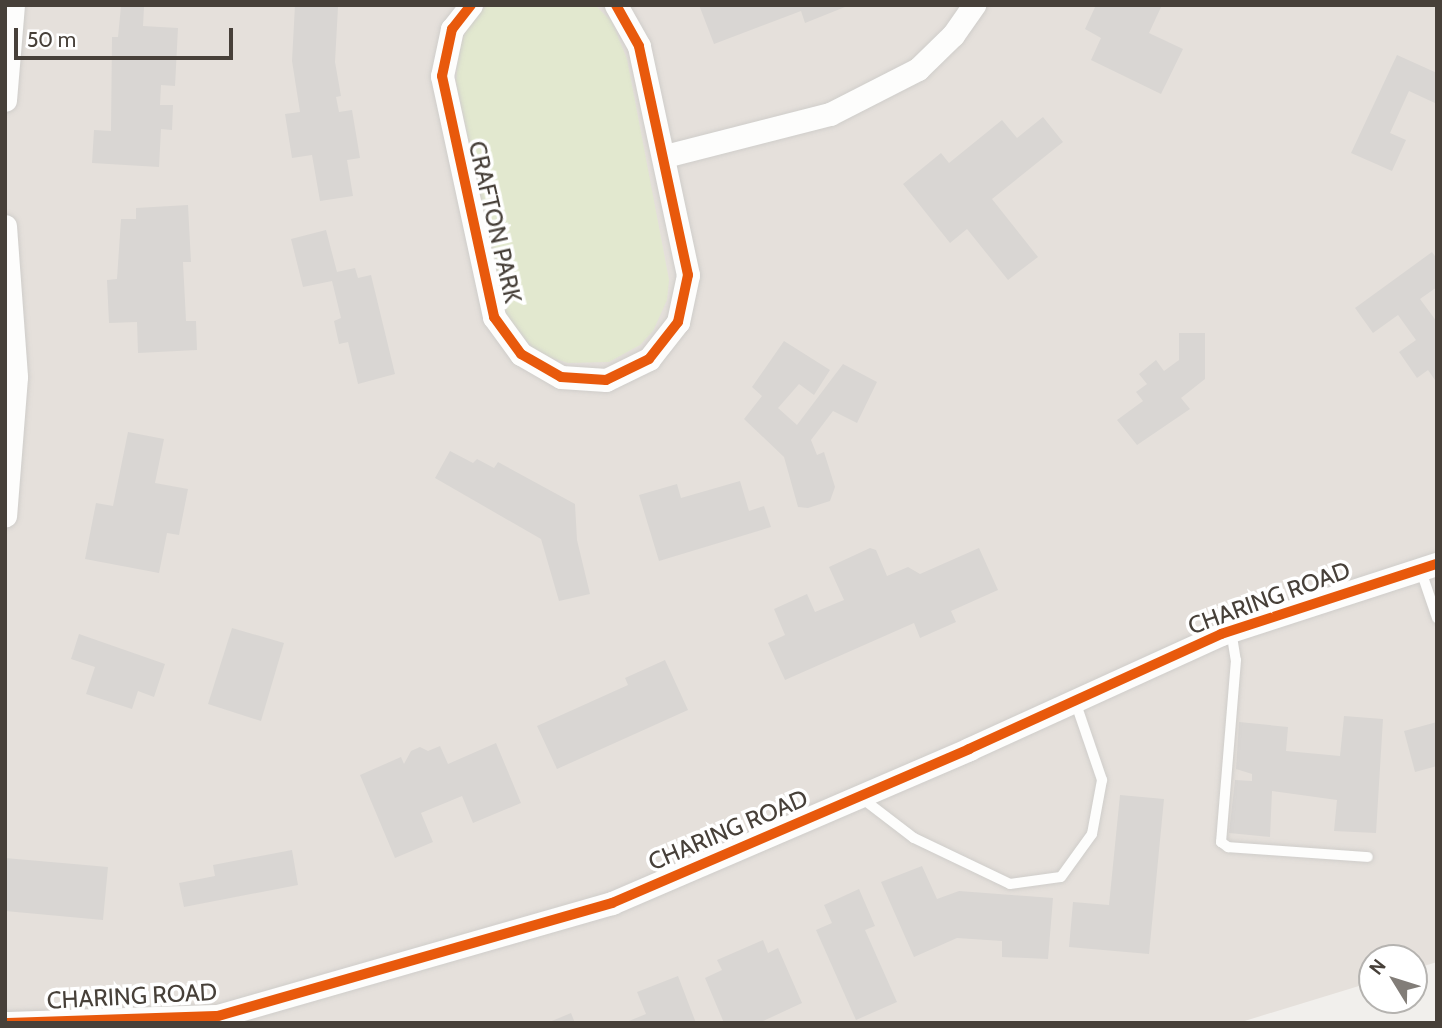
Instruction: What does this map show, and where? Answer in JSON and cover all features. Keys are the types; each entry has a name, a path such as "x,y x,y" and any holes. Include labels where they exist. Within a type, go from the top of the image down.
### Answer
{"street":[{"path":"5,100 13,5"},
{"name":"CRAFTON PARK","path":"471,5 452,29 442,76 494,317 521,354 561,377 606,380 649,359 678,322 688,275 639,47 616,5"},
{"path":"664,156 830,114 918,69 974,5"},
{"path":"5,226 16,377 5,516"},
{"name":"CHARING ROAD","path":"5,1023 218,1016 611,903 1075,701 1231,630 1428,566"}],"lane":[{"path":"1428,566 1437,618"},
{"path":"1231,630 1236,660 1222,842 1228,847 1368,857"},
{"path":"859,796 914,838 1010,884 1060,877 1093,834 1102,780 1075,701"}],"shaded area":[{"path":"5,5 1437,5 1437,962 1428,965 1428,944 1358,944 1358,986 1238,1023 5,1023"}],"green space":[{"path":"487,5 595,5 612,22 627,59 669,280 667,300 653,331 640,345 609,362 568,363 549,357 533,348 506,315 456,81 459,49 469,23"}],"building":[{"path":"295,5 338,7 335,62 341,96 336,97 339,112 352,110 360,158 347,160 353,196 320,201 312,155 292,158 285,114 300,112 292,61"},
{"path":"699,5 845,7 805,23 801,11 714,44"},
{"path":"1096,5 1162,5 1149,33 1183,49 1161,94 1091,60 1101,38 1085,29"},
{"path":"121,6 144,7 143,26 178,28 175,86 161,85 160,105 173,105 172,130 161,129 159,167 92,163 94,130 111,131 112,37 118,37"},
{"path":"1397,55 1437,73 1437,104 1409,91 1390,133 1406,140 1392,171 1351,153"},
{"path":"1043,117 1063,142 992,199 1038,257 1008,280 967,229 950,243 903,184 941,153 949,163 1002,120 1017,138"},
{"path":"188,205 191,262 183,262 186,321 196,321 197,350 138,353 137,322 109,323 107,280 117,279 121,219 136,219 136,208"},
{"path":"326,230 337,272 355,268 358,278 371,275 395,374 358,384 348,342 339,344 334,321 341,318 332,281 303,287 291,239"},
{"path":"1432,252 1437,259 1437,287 1420,299 1437,322 1437,383 1428,370 1417,378 1399,352 1416,340 1398,315 1373,333 1355,308"},
{"path":"1179,333 1205,333 1205,379 1181,398 1190,409 1137,445 1117,420 1143,401 1136,392 1147,384 1139,374 1156,360 1164,371 1179,360"},
{"path":"784,341 830,370 814,395 799,384 778,408 797,425 843,364 877,382 857,423 833,411 811,440 817,455 824,452 835,487 830,501 808,508 798,507 784,457 744,419 762,396 752,387"},
{"path":"128,432 164,439 155,483 188,489 179,535 167,533 159,573 85,559 96,503 113,506"},
{"path":"450,451 473,463 477,459 494,468 498,462 575,504 577,540 590,594 559,601 541,539 435,478"},
{"path":"740,481 749,511 764,506 771,527 659,561 639,495 677,484 681,498"},
{"path":"870,548 876,550 887,576 908,567 920,574 979,548 998,590 951,611 956,622 920,638 914,623 785,680 768,643 785,635 774,609 807,594 815,612 844,600 829,567"},
{"path":"232,628 284,643 261,721 208,704"},
{"path":"79,634 165,664 154,697 138,691 132,709 86,694 95,667 71,659"},
{"path":"665,660 688,710 557,769 537,726 628,685 625,678"},
{"path":"1344,716 1383,719 1376,833 1334,831 1337,800 1272,791 1270,837 1229,833 1235,780 1252,781 1252,774 1236,769 1239,722 1288,727 1286,751 1340,756"},
{"path":"1437,722 1437,766 1415,772 1404,731"},
{"path":"496,743 521,803 473,823 462,796 421,813 433,842 395,858 360,775 401,757 404,764 411,751 420,747 428,751 440,746 448,764"},
{"path":"1120,795 1164,799 1149,954 1069,947 1073,902 1109,905"},
{"path":"292,850 298,885 184,907 179,883 215,876 213,865"},
{"path":"5,858 108,867 103,920 5,911"},
{"path":"922,866 937,899 959,891 1053,898 1048,959 1002,957 1002,941 957,938 914,957 881,882"},
{"path":"859,889 875,926 865,930 897,1002 856,1020 816,930 832,923 824,905"},
{"path":"763,940 768,953 778,948 802,1003 759,1023 724,1023 705,978 722,970 717,960"},
{"path":"678,976 696,1023 624,1023 646,1014 637,992"},
{"path":"571,1013 575,1023 547,1023"}],"cycle path":[{"path":"471,5 452,29 442,76 494,317 521,354 561,377 606,380 649,359 678,322 688,275 639,46 616,5"},
{"path":"5,1023 218,1016 612,903 969,749 1221,634 1437,564"}]}
